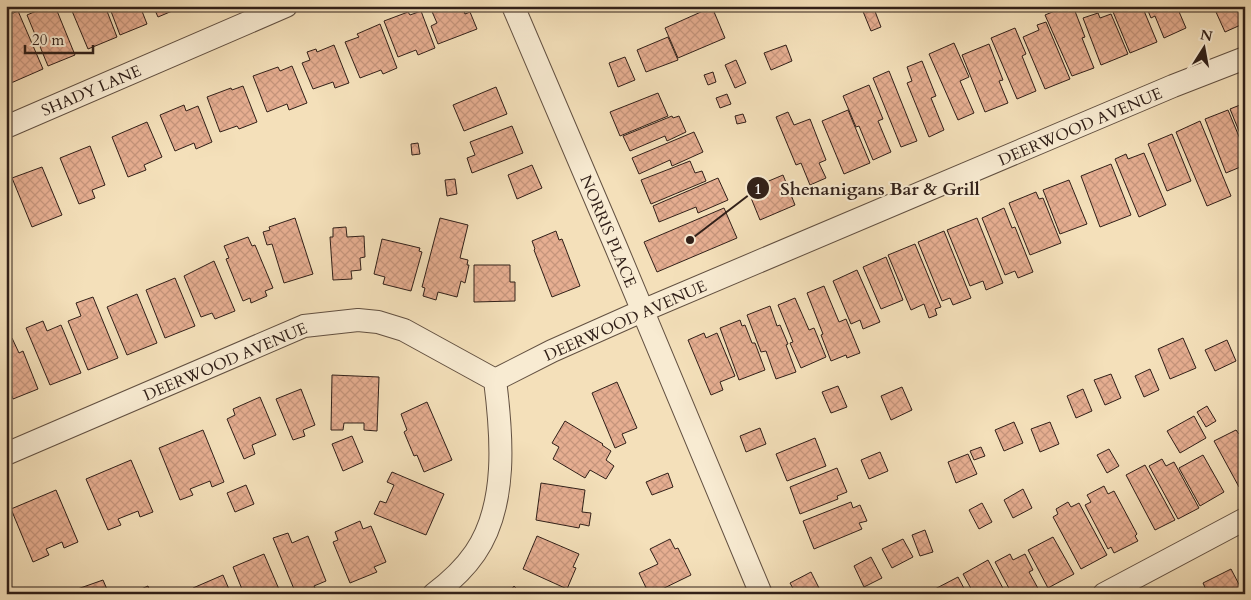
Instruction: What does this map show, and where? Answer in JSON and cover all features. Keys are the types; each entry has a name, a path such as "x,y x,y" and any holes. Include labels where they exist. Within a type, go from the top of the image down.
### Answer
{"street":[{"name":"SHADY LANE","path":"6,127 286,6"},
{"name":"NORRIS PLACE","path":"513,6 761,594"},
{"name":"DEERWOOD AVENUE","path":"6,454 304,326 318,323 358,320 378,322 404,330 495,380 552,351 642,311 1155,94 1245,58"},
{"path":"434,594 459,573 476,552 485,535 496,504 500,473 500,424 495,380"},
{"path":"1104,594 1245,519"}],"building":[{"path":"48,6 55,6 75,55 48,66 27,15"},
{"path":"75,6 105,6 117,37 88,49 72,11 77,9"},
{"path":"109,6 140,6 147,24 120,35"},
{"path":"153,6 184,6 158,17"},
{"path":"462,6 465,14 470,12 477,29 438,44 431,26 437,23 430,7"},
{"path":"561,6 573,6 562,10"},
{"path":"873,6 881,27 871,31 862,9"},
{"path":"1067,6 1073,6 1085,37 1082,38 1094,68 1072,76 1045,15"},
{"path":"1142,6 1157,42 1130,53 1111,7"},
{"path":"1146,6 1180,6 1177,7 1186,28 1164,38 1155,16 1151,18"},
{"path":"1229,6 1239,6 1245,23 1225,32 1216,12"},
{"path":"712,7 725,38 678,58 665,28"},
{"path":"18,11 43,69 11,83 6,71 6,16"},
{"path":"421,11 435,48 418,55 416,50 398,57 384,21 408,12 410,15"},
{"path":"1098,13 1100,18 1111,14 1128,54 1101,65 1083,18"},
{"path":"1046,22 1070,79 1045,89 1023,37 1039,30 1037,25"},
{"path":"380,24 397,68 383,74 381,70 360,78 345,42 359,37 357,34"},
{"path":"1015,28 1026,54 1022,56 1036,91 1017,99 991,38"},
{"path":"668,37 678,60 646,72 637,50"},
{"path":"954,43 969,77 960,81 974,113 958,120 929,54"},
{"path":"989,44 1003,80 999,81 1008,103 985,112 962,55"},
{"path":"334,45 349,83 335,88 333,82 313,89 302,63 310,60 307,52 316,49 317,52"},
{"path":"786,45 792,61 771,70 764,53"},
{"path":"625,57 635,80 618,87 609,63"},
{"path":"736,60 746,83 735,88 725,65"},
{"path":"922,61 936,96 931,98 944,130 929,137 907,83 912,81 907,67"},
{"path":"292,66 307,103 289,110 287,104 267,112 253,76 278,67 280,71"},
{"path":"889,71 917,141 901,147 873,78"},
{"path":"713,72 716,82 708,85 704,75"},
{"path":"869,85 883,119 878,121 891,152 873,160 859,126 856,127 843,96"},
{"path":"243,86 257,122 239,129 237,126 220,132 207,97 231,88 232,90"},
{"path":"496,87 507,114 464,131 453,105"},
{"path":"658,93 668,116 620,136 610,112"},
{"path":"727,94 731,104 720,108 716,98"},
{"path":"1245,103 1245,146 1230,109"},
{"path":"184,105 186,111 198,106 212,142 196,149 194,143 175,151 160,115"},
{"path":"848,110 870,163 844,174 822,121"},
{"path":"1228,110 1245,151 1245,165 1226,173 1205,119"},
{"path":"788,112 794,125 810,119 826,160 819,163 826,178 810,185 801,163 796,165 776,117"},
{"path":"743,114 746,122 737,124 735,116"},
{"path":"672,116 673,118 679,116 686,132 667,141 665,136 630,151 623,136"},
{"path":"1200,121 1231,196 1207,206 1176,132"},
{"path":"147,122 162,157 144,165 146,170 128,177 112,137"},
{"path":"512,126 523,153 472,173 467,158 475,155 470,142"},
{"path":"694,132 703,152 672,166 670,160 639,174 632,158"},
{"path":"1172,134 1191,181 1167,191 1148,144"},
{"path":"418,143 420,154 412,155 411,144"},
{"path":"90,146 105,185 92,190 95,198 79,204 60,158"},
{"path":"1144,153 1166,205 1139,217 1115,159 1126,154 1128,159"},
{"path":"690,161 695,173 702,171 706,181 651,204 641,180"},
{"path":"1111,164 1131,215 1100,227 1081,176"},
{"path":"532,165 542,188 517,199 508,175"},
{"path":"42,167 62,215 32,227 12,178"},
{"path":"783,175 795,205 760,220 749,193 765,186 764,183"},
{"path":"718,178 728,200 698,213 696,207 659,222 653,206"},
{"path":"455,179 457,194 447,196 445,180"},
{"path":"1069,180 1087,224 1060,234 1043,190"},
{"path":"1036,192 1039,199 1043,198 1061,243 1030,255 1009,203"},
{"path":"724,208 737,238 657,272 644,242"},
{"path":"1004,208 1012,228 1015,227 1033,272 1018,278 1015,271 1005,275 982,218"},
{"path":"6,215 10,225 6,226"},
{"path":"295,218 313,274 284,283 272,244 267,245 263,232 270,230 269,227"},
{"path":"440,218 468,225 460,258 468,260 467,265 469,265 465,283 461,281 457,297 438,292 436,300 423,296 425,288 422,287"},
{"path":"977,218 1003,283 986,290 983,281 970,286 947,230"},
{"path":"346,227 347,237 364,236 365,257 360,258 361,270 351,271 352,279 333,280 330,237 333,237 333,228"},
{"path":"556,231 559,240 562,239 580,286 552,297 532,241"},
{"path":"944,231 971,298 953,305 950,298 942,301 918,242"},
{"path":"248,237 252,246 255,245 273,288 265,291 267,296 251,303 250,298 243,301 226,259 229,258 224,246"},
{"path":"382,239 420,248 419,251 422,252 411,291 383,284 385,277 374,274"},
{"path":"915,244 941,307 935,309 937,315 929,318 924,304 911,310 888,255"},
{"path":"886,257 903,300 881,309 863,267"},
{"path":"214,261 235,311 215,319 212,313 201,317 184,276"},
{"path":"474,265 510,265 510,282 515,282 515,301 474,302"},
{"path":"857,270 880,322 863,329 860,320 851,324 833,281"},
{"path":"175,278 195,326 165,338 146,290"},
{"path":"824,286 839,322 846,319 860,353 847,358 846,355 831,361 807,293"},
{"path":"137,294 157,343 127,355 107,307"},
{"path":"93,297 118,358 88,370 68,321 81,316 76,303"},
{"path":"795,298 809,330 814,328 826,357 801,368 790,343 793,342 778,305"},
{"path":"770,306 777,326 780,325 788,344 786,345 796,372 776,379 766,351 761,352 747,315"},
{"path":"740,320 742,326 745,325 752,343 755,343 765,370 739,380 720,328"},
{"path":"43,321 47,331 61,325 81,373 50,385 26,328"},
{"path":"704,333 706,338 717,333 735,376 720,382 723,390 711,395 688,340"},
{"path":"12,338 19,353 23,351 38,389 13,399 6,381 6,340"},
{"path":"1183,338 1196,368 1170,379 1158,349"},
{"path":"1227,340 1236,361 1215,371 1205,350"},
{"path":"1150,369 1159,390 1144,397 1135,376"},
{"path":"1111,374 1121,398 1105,405 1094,380"},
{"path":"332,375 379,377 377,431 364,430 364,423 344,423 343,430 331,430"},
{"path":"617,382 637,428 622,434 626,443 615,448 592,393"},
{"path":"838,386 847,407 831,413 822,392"},
{"path":"902,387 912,410 891,420 881,396"},
{"path":"301,389 315,425 303,430 305,436 293,440 276,399"},
{"path":"1083,389 1092,411 1076,418 1067,396"},
{"path":"260,397 276,435 252,445 255,454 244,459 227,419 235,415 233,409"},
{"path":"427,402 452,460 424,472 417,455 414,456 404,432 407,430 401,414"},
{"path":"1207,406 1216,421 1206,427 1197,412"},
{"path":"1194,416 1206,438 1180,453 1167,431"},
{"path":"565,421 611,451 606,460 614,466 606,479 590,470 585,478 553,459 559,447 552,443"},
{"path":"1014,422 1023,443 1004,451 995,430"},
{"path":"1050,422 1059,444 1040,452 1031,429"},
{"path":"760,428 766,444 746,452 740,436"},
{"path":"203,430 224,482 212,487 210,481 190,489 193,495 180,500 159,448"},
{"path":"1236,430 1239,434 1245,432 1245,484 1239,487 1214,441"},
{"path":"352,436 363,462 343,471 332,444"},
{"path":"815,438 826,466 787,481 776,454"},
{"path":"981,447 985,456 974,460 970,451"},
{"path":"1109,449 1119,466 1107,473 1097,455"},
{"path":"880,452 888,471 869,479 861,460"},
{"path":"968,454 977,474 956,483 948,462"},
{"path":"1203,455 1224,492 1200,506 1179,468"},
{"path":"1162,459 1166,466 1174,462 1199,508 1178,519 1149,466"},
{"path":"131,460 153,512 140,517 138,511 118,519 121,525 108,530 86,479"},
{"path":"1145,465 1175,520 1155,530 1126,475"},
{"path":"837,468 847,492 837,496 838,499 800,514 790,487"},
{"path":"392,472 444,494 426,535 374,514 380,501 386,503 394,485 387,482"},
{"path":"668,473 673,487 652,495 646,482"},
{"path":"541,483 585,490 582,512 591,513 589,526 580,524 579,528 536,520"},
{"path":"246,485 254,504 235,512 227,493"},
{"path":"1104,486 1108,494 1114,491 1137,534 1135,536 1138,541 1114,553 1111,547 1108,549 1085,505 1091,502 1087,495"},
{"path":"1023,489 1032,508 1013,518 1004,500"},
{"path":"56,490 78,542 64,548 62,542 46,549 49,555 33,562 11,509"},
{"path":"851,502 853,508 860,505 867,521 859,523 862,529 814,549 803,521"},
{"path":"1068,502 1071,507 1079,503 1107,555 1081,569 1053,517 1058,514 1056,509"},
{"path":"982,503 992,522 979,529 969,510"},
{"path":"360,521 363,529 371,526 386,562 374,567 377,572 350,583 333,542 338,540 335,532"},
{"path":"925,530 933,552 920,556 912,535"},
{"path":"288,533 292,543 308,536 326,581 314,586 317,592 312,594 296,594 273,538"},
{"path":"537,536 579,554 573,567 576,568 567,589 523,569"},
{"path":"1053,537 1074,574 1048,588 1028,550"},
{"path":"670,539 675,549 678,548 691,575 649,594 639,573 658,564 650,549"},
{"path":"903,539 913,557 892,568 882,549"},
{"path":"264,554 281,594 244,594 233,567"},
{"path":"1010,554 1013,560 1025,554 1033,570 1029,572 1040,592 1036,594 1012,594 995,562"},
{"path":"871,557 882,578 864,587 854,566"},
{"path":"988,560 1006,594 974,594 963,574"},
{"path":"1231,569 1244,594 1208,594 1203,583"},
{"path":"811,572 822,594 796,594 790,583"},
{"path":"223,575 231,594 195,594 193,588"},
{"path":"958,577 967,594 935,594 933,590"},
{"path":"103,580 109,594 70,594 69,592"},
{"path":"148,586 151,594 130,594"},
{"path":"514,586 522,594 508,594"}],"place":[{"name":"Shenanigans Bar & Grill","path":"690,240"}]}
